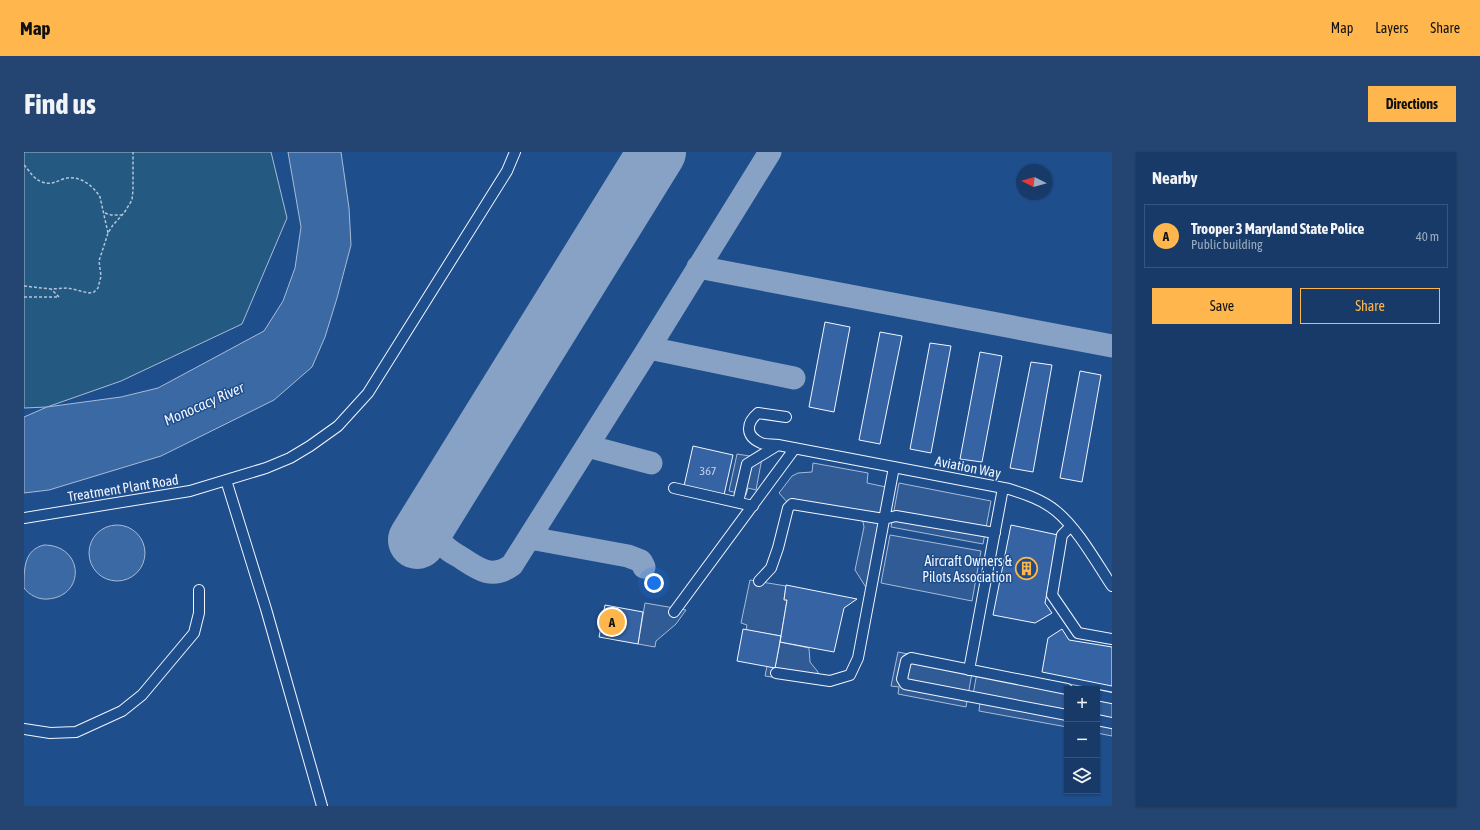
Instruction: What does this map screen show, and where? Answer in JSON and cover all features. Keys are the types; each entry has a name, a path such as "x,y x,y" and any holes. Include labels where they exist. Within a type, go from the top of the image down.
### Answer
{"street":[{"name":"Treatment Plant Road","path":"24,518 190,491 266,468 290,458 338,426 368,393 507,171 515,152"},
{"name":"Aviation Way","path":"786,418 758,413 751,419 748,426 750,434 762,443 1003,488 1041,501 1056,511 1071,526 1112,586"},
{"path":"738,502 747,464 778,445"},
{"path":"674,612 795,448"},
{"path":"776,673 830,681 850,675 858,658 894,467"},
{"path":"226,480 266,609 322,806"},
{"path":"674,488 753,506"},
{"path":"969,670 1003,488"},
{"path":"759,581 771,568 778,548 788,508 792,504 884,518 896,516 995,533"},
{"path":"1071,526 1062,535 1052,595 1078,632 1112,639"},
{"path":"24,729 50,733 76,732 122,711 142,695 194,633 199,612 199,590"},
{"path":"1064,688 910,658 906,661 902,679 905,684 1064,713"},
{"path":"1100,696 1112,698"},
{"path":"1100,721 1112,723"}],"path":[{"path":"24,286 51,289 68,288 89,293 94,292 98,288 101,276 99,261 108,233 112,225 122,216 132,200 133,152"},
{"path":"24,165 35,178 43,183 53,183 70,178 87,182 100,197 105,213 108,233"},
{"path":"105,213 122,216"},
{"path":"24,297 59,297 51,289"}],"shaded area":[{"path":"24,152 271,152 287,218 242,324 121,381 47,407 24,408"},
{"path":"737,454 762,458 756,490 748,488 746,495 729,491"},
{"path":"813,463 868,473 867,483 886,487 867,589 855,570 864,527 863,522 860,519 787,502 779,493 792,476 798,473 812,472"},
{"path":"899,483 991,501 983,544 891,527"},
{"path":"890,535 981,551 972,601 881,583"},
{"path":"750,580 786,586 784,599 787,600 781,636 746,630 747,625 741,623"},
{"path":"645,603 686,610 676,624 656,641 655,647 638,644"},
{"path":"780,642 809,648 810,662 818,672 816,684 765,676 767,666 775,668"},
{"path":"898,652 973,667 966,707 898,694 899,687 891,686"},
{"path":"978,667 1080,686 1064,686 1064,726 979,711 980,702 972,700"},
{"path":"1100,690 1112,692 1112,736 1100,734"}],"water":[{"name":"Monocacy River","path":"288,152 341,152 349,208 351,245 325,337 312,367 274,400 161,456 49,490 24,493 24,417 47,407 121,397 158,388 264,331 283,301 295,268 301,227"},
{"path":"117,525 132,530 140,538 145,553 140,568 132,576 117,581 102,576 94,568 89,553 94,538 102,530"},
{"path":"44,545 57,547 67,553 73,561 75,571 74,581 69,589 60,596 48,599 41,599 34,596 24,588 26,561 32,551 37,547"}],"building":[{"path":"825,322 850,327 834,412 809,407"},
{"path":"880,332 902,336 880,444 859,440"},
{"path":"930,343 951,346 931,453 910,449"},
{"path":"980,352 1002,356 982,462 960,459"},
{"path":"1031,362 1052,365 1033,472 1010,468"},
{"path":"1080,371 1101,375 1082,482 1060,478"},
{"path":"693,446 733,455 724,495 684,486"},
{"name":"Aircraft Owners & Pilots Association","path":"1011,525 1058,535 1045,603 1052,613 1035,623 993,615"},
{"path":"786,585 857,599 844,608 834,652 780,642 787,600 784,600"},
{"path":"605,605 643,612 638,644 599,637"},
{"path":"743,629 781,636 775,668 737,661"},
{"path":"1062,629 1069,640 1112,647 1112,686 1042,672 1048,638"}],"taxiway":[{"path":"434,512 439,538 452,552 479,569 485,571 498,572 512,565 770,152"},
{"path":"698,267 1112,346"},
{"path":"649,348 794,378"},
{"path":"587,446 651,463"},
{"path":"530,538 628,556 641,561 644,567"}],"runway":[{"path":"417,540 657,152"}],"place":[{"name":"Aircraft Owners & Pilots Association","path":"1027,569"},
{"name":"Trooper 3 Maryland State Police","path":"612,622"}]}
